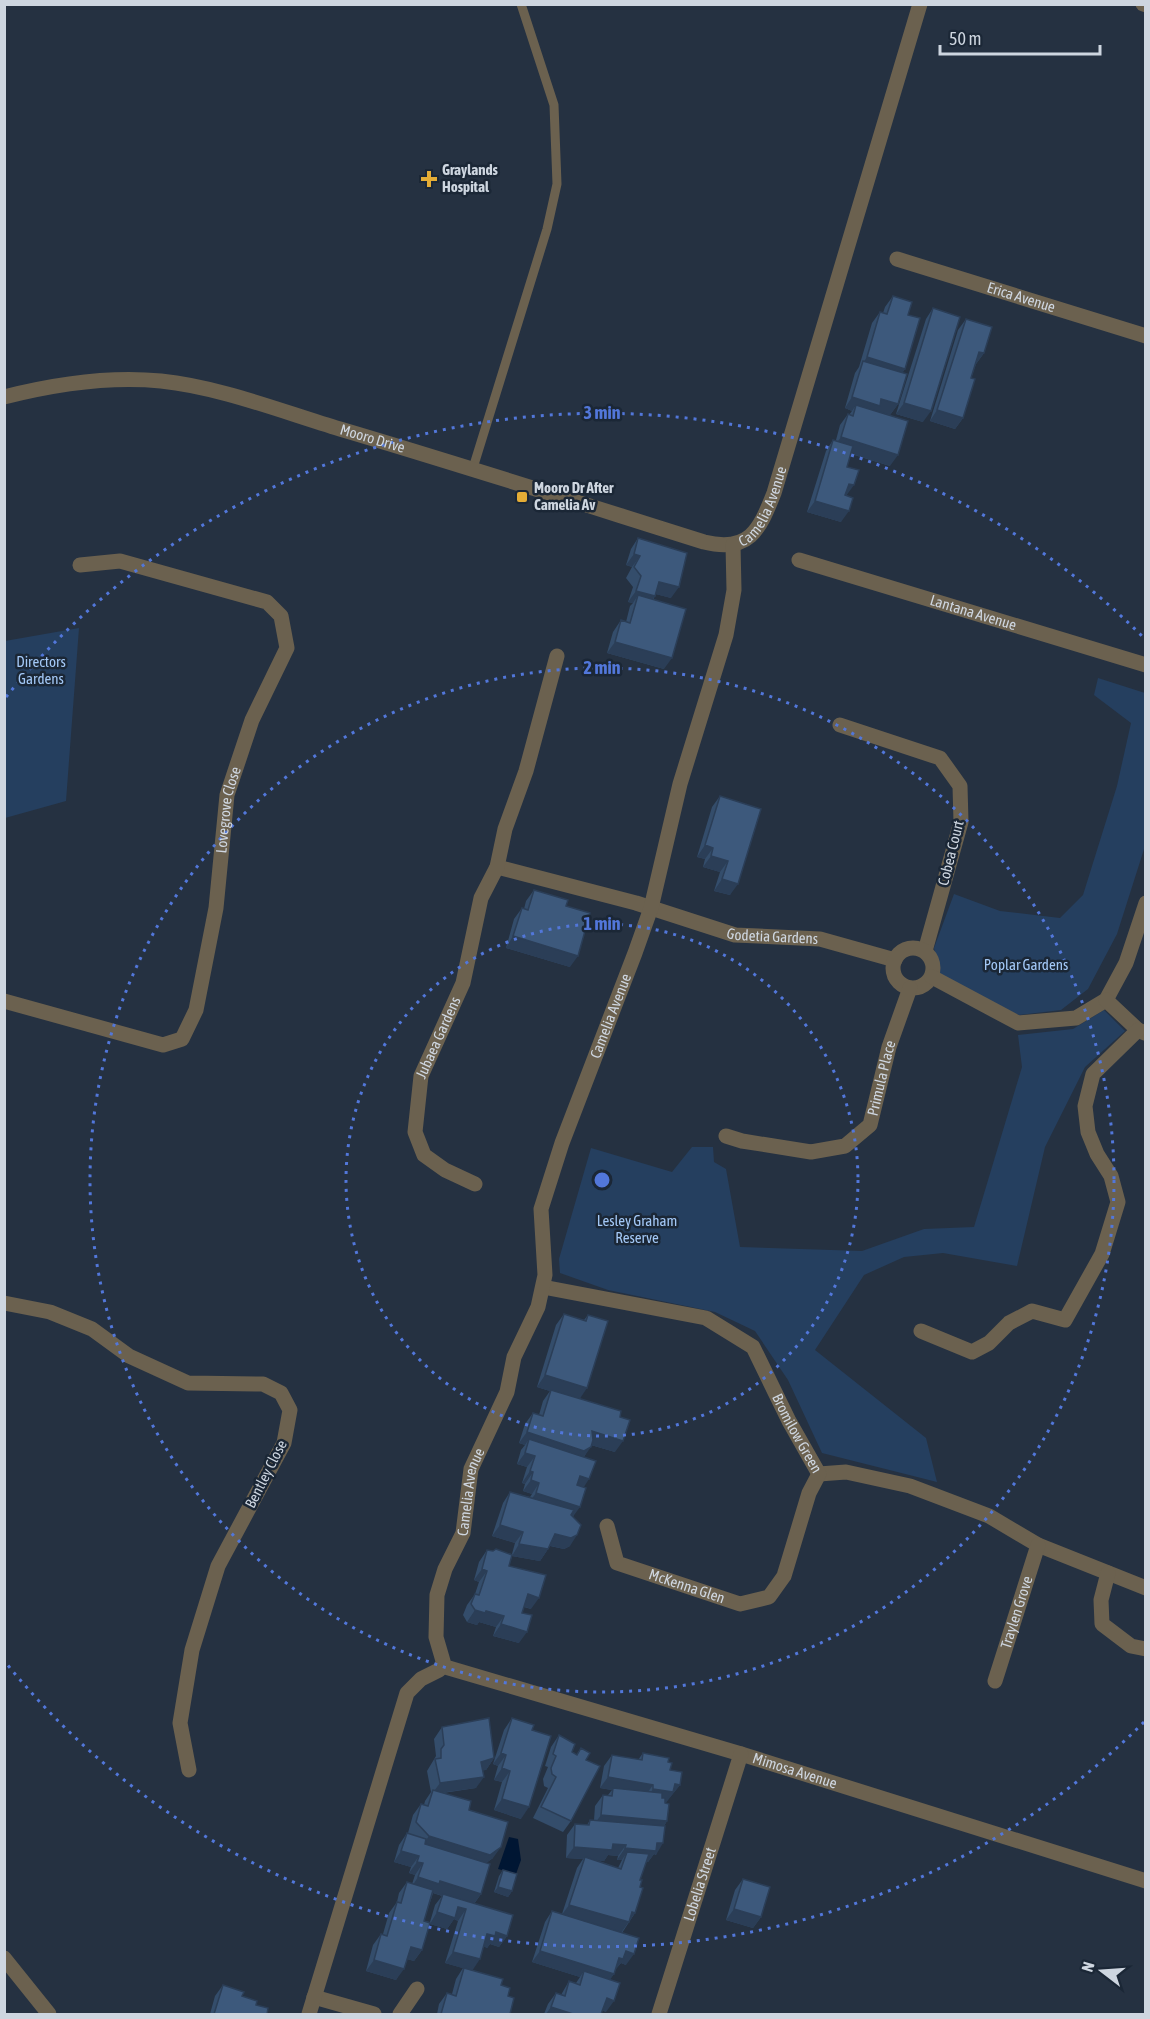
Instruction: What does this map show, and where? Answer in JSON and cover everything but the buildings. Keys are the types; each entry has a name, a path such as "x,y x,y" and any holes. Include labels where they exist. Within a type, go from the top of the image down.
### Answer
{"street":[{"name":"Camelia Avenue","path":"442,1666 443,1661 436,1637 437,1595 445,1569 463,1533 471,1469 507,1392 514,1357 538,1306 545,1275 541,1209 562,1143 636,953 651,908 680,784 726,635 734,590 734,545 752,535 762,523 774,493 920,4"},
{"name":"Erica Avenue","path":"897,259 1146,336"},
{"name":"Mooro Drive","path":"4,398 60,385 133,379 193,385 473,468 704,542 720,546 734,545"},
{"name":"Lantana Avenue","path":"800,560 1146,664"},
{"name":"Lovegrove Close","path":"4,1001 163,1045 182,1039 196,1010 214,920 227,795 252,720 287,648 281,616 267,602 120,561 80,565"},
{"name":"Jubaea Gardens","path":"475,1184 445,1170 424,1155 415,1132 421,1076 463,983 481,898 497,867 557,656"},
{"name":"Cobea Court","path":"840,724 940,758 960,786 962,822 925,951"},
{"path":"497,867 651,908"},
{"path":"932,977 1018,1023 1076,1018 1106,1000 1126,963 1146,903"},
{"name":"Godetia Gardens","path":"651,908 735,935 820,939 895,960"},
{"path":"918,948 925,951 933,962 932,977 922,986 910,988 898,981 893,968 895,960 904,950 918,948"},
{"name":"Primula Place","path":"726,1136 742,1141 811,1152 845,1146 870,1125 889,1047 910,988"},
{"path":"921,1331 972,1352 989,1343 1009,1323 1032,1311 1065,1320 1102,1254 1118,1202 1112,1176 1097,1154 1088,1132 1085,1106 1093,1074 1142,1032 1106,1000"},
{"name":"Bromilow Green","path":"543,1287 706,1318 753,1347 789,1421 819,1474 846,1472 910,1486 988,1516 1038,1545 1146,1588"},
{"name":"Bentley Close","path":"4,1303 50,1312 92,1329 129,1356 188,1383 263,1384 281,1393 290,1410 284,1443 218,1566 192,1650 180,1723 189,1770"},
{"name":"McKenna Glen","path":"607,1526 617,1563 741,1604 769,1597 784,1576 809,1493 819,1474"},
{"name":"Traylen Grove","path":"995,1681 1038,1545"},
{"path":"1108,1573 1101,1600 1102,1624 1131,1646 1146,1649"},
{"path":"309,2014 407,1693 421,1679 439,1670 442,1666"},
{"name":"Mimosa Avenue","path":"442,1666 741,1754 1146,1881"},
{"name":"Lobelia Street","path":"659,2014 741,1754"},
{"path":"4,1958 49,2014"},
{"path":"400,2014 417,1989"},
{"path":"314,1997 374,2014"}],"lane":[{"path":"473,468 547,229 557,184 554,105 521,4"}],"green space":[{"name":"Directors Gardens","path":"79,628 66,801 5,818 5,641"},
{"name":"Poplar Gardens","path":"1098,678 1145,693 1145,846 1117,934 1088,989 1061,1010 1019,1015 941,982 934,948 954,894 1000,911 1060,918 1083,895 1117,786 1131,723 1094,695"},
{"name":"Lesley Graham Reserve","path":"1104,1010 1125,1031 1085,1067 1045,1147 1017,1266 943,1253 904,1257 864,1275 815,1350 926,1438 937,1482 822,1453 788,1380 755,1331 715,1312 608,1290 560,1273 559,1259 591,1148 672,1172 692,1147 713,1147 714,1162 726,1169 740,1247 862,1251 924,1229 974,1227 1022,1067 1018,1035 1073,1029"}],"shaded area":[{"path":"509,1837 518,1839 521,1860 516,1874 498,1869"}],"place":[{"name":"Graylands Hospital","path":"429,179"},
{"name":"Mooro Dr After Camelia Av","path":"522,497"}]}
